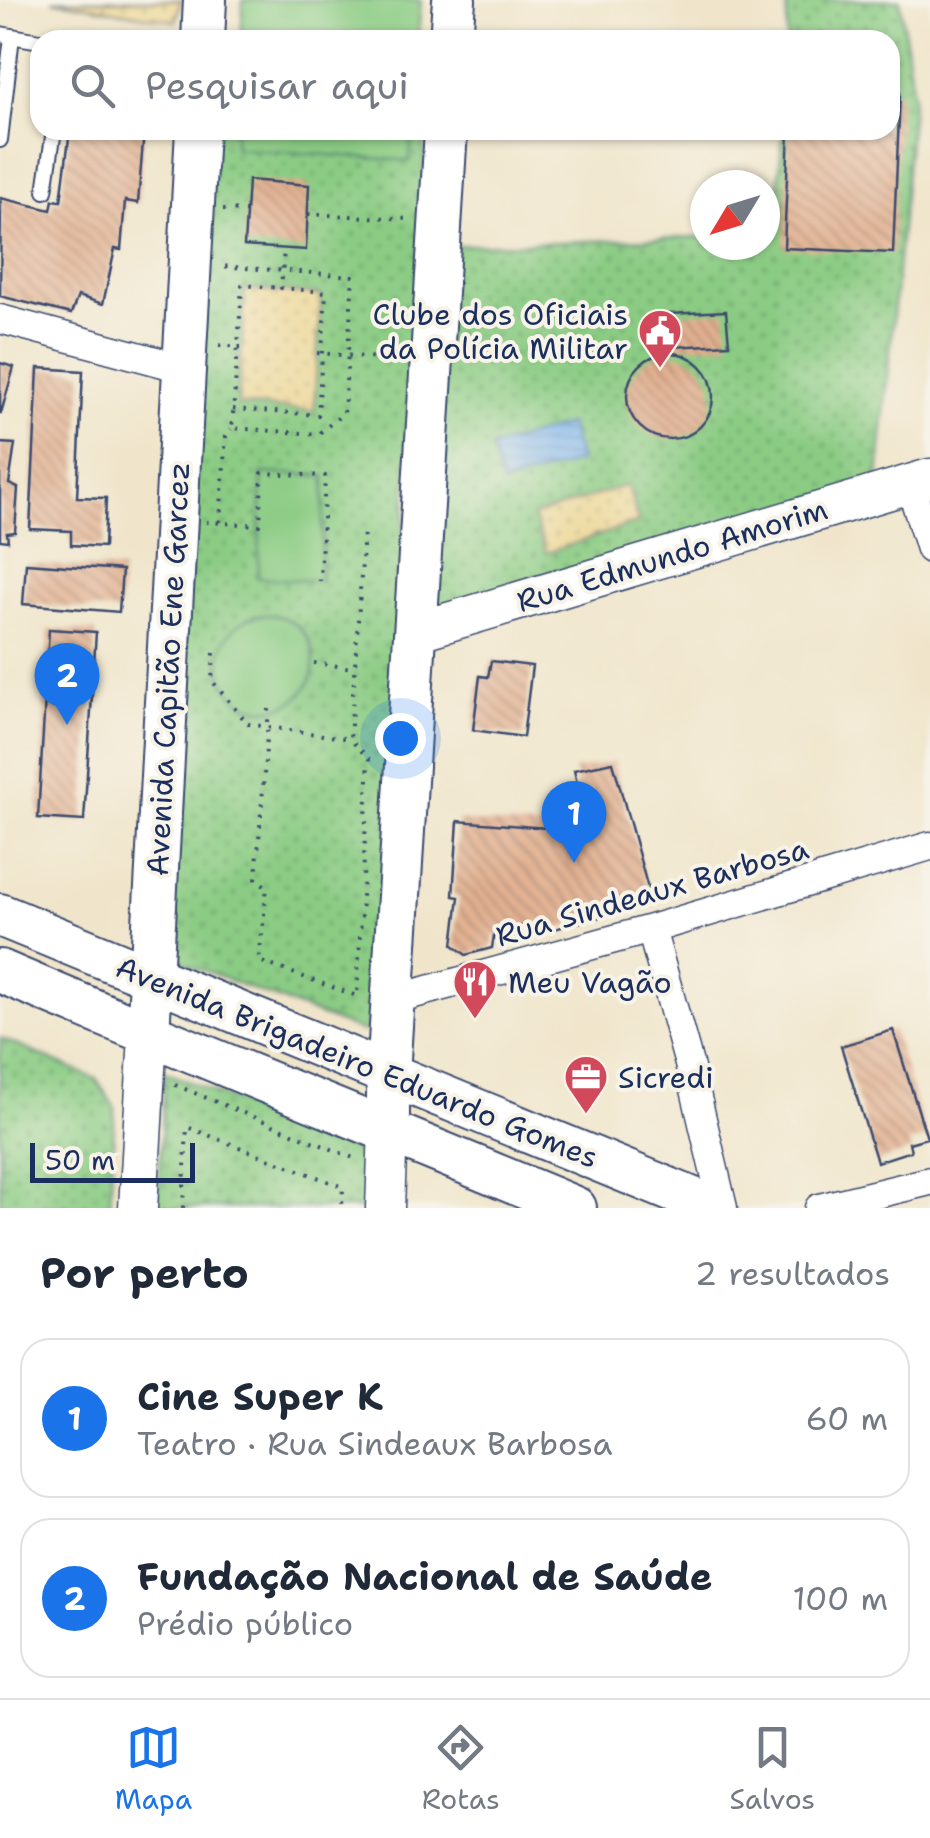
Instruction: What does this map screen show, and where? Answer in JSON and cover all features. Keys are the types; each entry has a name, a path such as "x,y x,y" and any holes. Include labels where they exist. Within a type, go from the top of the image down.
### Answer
{"main road":[{"path":"204,30 205,0"},
{"path":"452,30 454,0"},
{"name":"Avenida Capitão Ene Garcez","path":"148,1035 174,588 197,357 197,140"},
{"path":"376,1146 388,1075 445,140"},
{"name":"Avenida Brigadeiro Eduardo Gomes","path":"0,915 715,1208"},
{"name":"Avenida Brigadeiro Eduardo Gomes","path":"0,971 148,1035 376,1146 575,1208"}],"street":[{"path":"0,320 197,357"},
{"path":"920,480 930,549"},
{"name":"Rua Edmundo Amorim","path":"415,632 920,480"},
{"name":"Rua Sindeaux Barbosa","path":"392,1000 651,929 930,846"},
{"path":"651,929 689,1064 723,1208"},
{"name":"Avenida Capitão Ene Garcez","path":"138,1208 148,1035"},
{"path":"376,1146 385,1208"},
{"path":"818,1208 930,1181"}],"lane":[{"path":"0,140 6,35"},
{"path":"45,191 53,140"}],"path":[{"path":"218,210 246,211"},
{"path":"308,214 420,219"},
{"path":"281,288 284,249"},
{"path":"216,266 354,276 344,413 318,434 232,428"},
{"path":"220,522 226,436 232,428 233,408 240,347 242,285 326,292 318,415 233,408"},
{"path":"197,357 240,347"},
{"path":"320,353 412,360"},
{"path":"202,522 260,524 262,473 325,476 320,581"},
{"path":"350,739 364,532"},
{"path":"221,654 214,653 212,681 248,724 268,727 350,739 369,759 357,996 259,961 267,887 256,879 268,727 269,709"},
{"path":"314,664 355,668"},
{"path":"172,1090 172,1084 376,1146"},
{"path":"183,1208 188,1127 343,1188 342,1208"}],"green space":[{"path":"243,0 421,0 419,30 242,30"},
{"name":"Clube dos Oficiais da Polícia Militar","path":"787,0 900,0 913,96 877,493 415,632 439,246 690,238 690,260 780,260 782,140 900,140 900,30 787,30"},
{"path":"209,140 424,140 379,1024 363,1032 168,957"},
{"path":"234,140 411,140 410,161 234,148"},
{"path":"262,473 325,476 320,581 258,578"},
{"path":"267,615 285,619 300,629 310,644 314,662 310,680 300,695 285,705 267,709 249,705 234,695 224,680 220,662 224,644 234,629 249,619"},
{"path":"0,1038 96,1079 115,1108 110,1208 0,1208"},
{"path":"165,1072 370,1156 369,1208 157,1208"}],"sand":[{"path":"52,0 181,0 176,21"},
{"path":"245,289 321,295 314,411 238,405"},
{"path":"627,485 639,522 546,553 533,516"}],"water":[{"path":"569,424 580,461 502,485 491,448"}],"building":[{"path":"69,140 143,140 138,203 125,201 121,250 115,249 103,304 78,296 71,314 0,296 1,198 51,210 53,200 61,201"},
{"path":"789,140 898,140 893,253 784,248"},
{"path":"248,180 309,185 306,250 244,246"},
{"path":"726,311 729,344 671,347 669,314"},
{"path":"662,353 678,353 701,365 710,379 710,413 701,427 678,439 662,439 646,432 634,420 627,404 627,388 634,372 646,360"},
{"path":"0,363 14,367 1,413 0,413"},
{"path":"38,368 83,371 77,497 106,498 104,547 71,545 71,531 30,529"},
{"path":"0,443 15,444 9,484 18,488 15,532 7,533 8,541 0,540"},
{"path":"26,563 122,570 119,612 23,604"},
{"path":"49,629 96,632 84,821 38,818"},
{"path":"491,661 532,666 523,737 473,730 480,676 488,677"},
{"path":"613,762 652,903 547,931 520,926 518,939 494,935 492,948 466,955 453,945 459,897 453,896 458,821 583,831 584,815 574,770"},
{"path":"893,1030 927,1138 909,1143 911,1151 877,1162 841,1046"}],"place":[{"name":"Clube dos Oficiais da Polícia Militar","path":"660,369"},
{"name":"Fundação Nacional de Saúde","path":"67,725"},
{"name":"Cine Super K","path":"574,863"},
{"name":"Meu Vagão","path":"475,1020"},
{"name":"Sicredi","path":"586,1115"}]}
